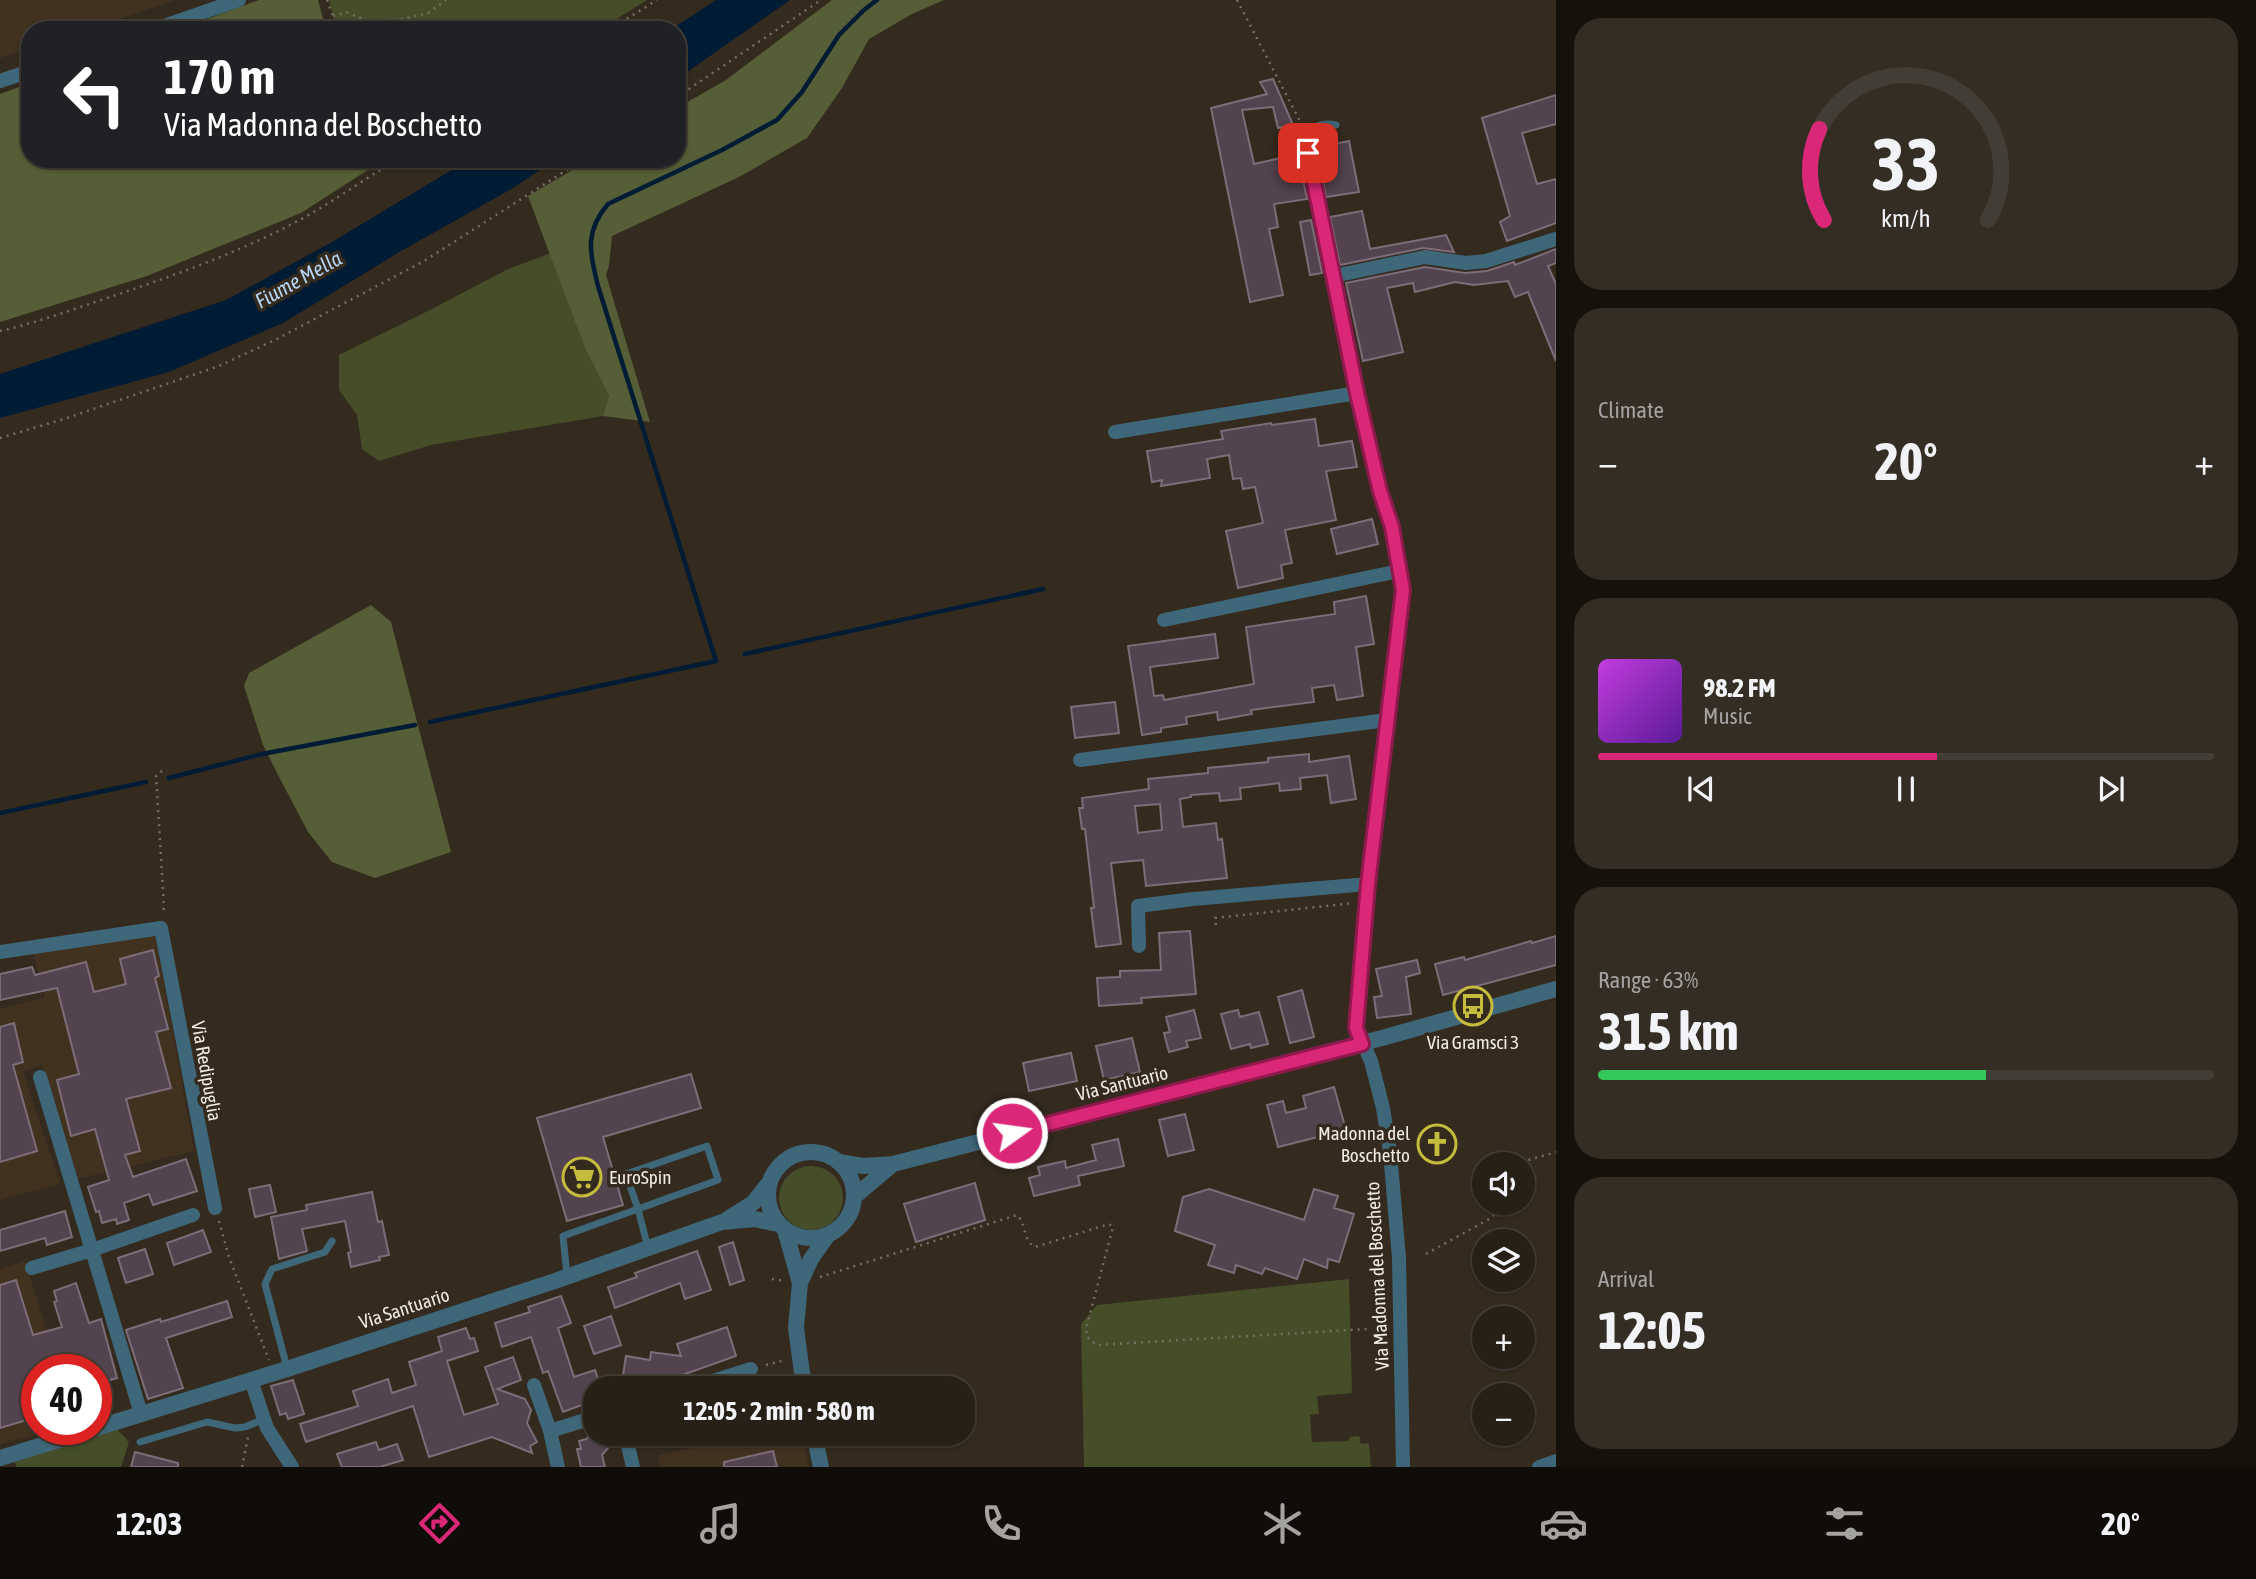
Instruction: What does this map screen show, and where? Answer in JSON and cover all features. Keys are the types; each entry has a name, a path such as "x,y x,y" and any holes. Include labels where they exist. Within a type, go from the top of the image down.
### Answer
{"street":[{"path":"178,21 239,0"},
{"path":"0,82 21,74"},
{"name":"Via Madonna del Boschetto","path":"1307,135 1308,153 1357,393 1380,491 1392,527 1403,590 1368,884 1356,1028 1371,1062 1383,1108 1390,1152 1399,1258 1403,1467"},
{"path":"1334,276 1426,257 1466,263 1486,261 1556,239"},
{"path":"1115,432 1357,393"},
{"path":"1164,620 1399,571"},
{"path":"1080,761 1387,720"},
{"path":"1139,946 1138,906 1368,884"},
{"path":"0,953 161,928"},
{"name":"Via Redipuglia","path":"161,928 215,1208"},
{"name":"Via Santuario","path":"839,1163 863,1166 893,1164 1362,1044 1556,989"},
{"path":"40,1077 141,1414"},
{"path":"802,1376 796,1328 808,1281 811,1259 828,1235 841,1226 850,1213 854,1197 848,1172 827,1155 813,1152 798,1153 785,1160 775,1170 769,1183 769,1205 808,1281"},
{"name":"Via Santuario","path":"854,1197 893,1164"},
{"name":"Via Santuario","path":"112,1423 281,1371 722,1222 753,1203 769,1183"},
{"path":"32,1268 193,1215"},
{"name":"Via Santuario","path":"722,1222 755,1219 782,1227"},
{"path":"782,1227 799,1237 828,1235"},
{"path":"729,1376 751,1369"},
{"path":"251,1380 267,1428 292,1467"},
{"path":"534,1385 550,1431 558,1467"},
{"path":"550,1431 583,1421"},
{"path":"5,1461 49,1445"},
{"path":"628,1446 633,1467"},
{"path":"817,1446 821,1467"},
{"path":"1539,1467 1556,1461"}],"lane":[{"path":"1307,135 1315,127 1327,122 1336,125"},
{"path":"567,1276 563,1236 638,1209 718,1180 707,1146 626,1174 638,1209 648,1248"},
{"path":"281,1371 265,1284 272,1269 325,1252 332,1241"},
{"path":"140,1442 207,1423 235,1428 264,1419"}],"path":[{"path":"327,0 335,21"},
{"path":"333,16 346,12 369,21 403,19 428,13 446,0"},
{"path":"624,21 657,0"},
{"path":"686,91 821,0"},
{"path":"1237,0 1307,135"},
{"path":"0,331 150,284 225,254 290,225 384,168"},
{"path":"0,438 77,415 219,366 275,340 424,261 570,168"},
{"path":"161,928 164,906 156,776 162,771"},
{"path":"1216,925 1215,918 1367,901"},
{"path":"1535,1158 1556,1152"},
{"path":"215,1208 229,1257 281,1371"},
{"path":"808,1281 1017,1215 1028,1241 1035,1247 1109,1224 1113,1227 1086,1329 1087,1337 1097,1345 1367,1329"},
{"path":"1426,1254 1494,1215"},
{"path":"751,1369 790,1359"},
{"path":"242,1467 248,1438 245,1427"}],"shaded area":[{"path":"0,0 175,0 112,21 21,21 21,51 0,58"},
{"path":"155,933 194,1151 78,1179 42,1065 23,1071 60,1184 0,1200 0,1009 45,997 33,953"},
{"path":"25,1261 54,1354 21,1354 21,1439 0,1444 0,1269"},
{"path":"701,1446 805,1446 809,1467 661,1467 658,1455"}],"green space":[{"path":"259,0 318,0 324,21 202,21"},
{"path":"329,0 647,0 613,21 335,21"},
{"path":"832,0 944,0 912,14 869,39 842,88 807,138 739,177 612,236 606,275 650,422 603,416 609,396 585,348 528,196 576,168 686,168 686,103 726,80"},
{"path":"21,86 21,168 371,168 301,213 147,276 0,322 0,94"},
{"path":"551,253 585,348 609,396 603,416 431,445 379,461 362,449 357,415 339,390 339,355 506,270"},
{"path":"371,605 391,622 451,852 375,878 332,862 308,832 263,745 244,686 249,673"},
{"path":"811,1166 823,1168 834,1175 841,1186 841,1210 834,1221 823,1228 811,1230 799,1228 788,1221 781,1210 779,1198 781,1186 788,1175 799,1168"},
{"path":"1349,1279 1352,1393 1317,1396 1319,1414 1310,1415 1312,1442 1349,1441 1350,1437 1359,1436 1361,1444 1369,1443 1371,1467 1084,1467 1081,1324 1097,1305"},
{"path":"117,1429 129,1442 121,1467 16,1467 15,1462 68,1445 112,1445 112,1431"}],"water":[{"path":"716,0 790,0 686,73 686,21 684,21"},
{"name":"Fiume Mella","path":"455,168 543,168 283,323 169,372 0,418 0,374 226,300 332,242"}],"building":[{"path":"1273,79 1293,125 1278,128 1273,107 1242,110 1254,164 1298,154 1307,199 1274,204 1278,227 1269,229 1283,295 1250,302 1211,108 1267,94 1260,82"},
{"path":"1556,95 1556,124 1522,133 1537,184 1556,179 1556,223 1507,241 1500,222 1510,216 1482,118"},
{"path":"1349,141 1359,192 1326,197 1317,150"},
{"path":"1362,211 1370,249 1446,235 1454,252 1423,248 1340,265 1330,217"},
{"path":"1311,220 1322,273 1310,275 1300,222"},
{"path":"1556,249 1556,263 1548,266 1556,284 1556,361 1528,292 1515,297 1508,281 1474,285 1455,282 1415,292 1413,283 1387,288 1403,352 1363,361 1346,283 1425,267 1465,273 1487,271 1514,262 1515,265"},
{"path":"1315,419 1319,446 1352,441 1357,467 1326,471 1336,520 1285,530 1292,563 1281,565 1283,578 1238,588 1226,531 1263,523 1255,487 1243,489 1241,478 1233,479 1229,455 1207,459 1210,478 1161,486 1162,480 1152,482 1147,451 1223,439 1221,431"},
{"path":"1372,519 1378,544 1337,554 1331,529"},
{"path":"1366,596 1374,644 1356,647 1363,696 1337,700 1334,685 1312,688 1314,702 1251,710 1252,714 1218,720 1217,712 1186,717 1187,724 1161,728 1161,732 1142,735 1128,646 1215,634 1218,658 1150,667 1154,696 1163,695 1164,700 1254,684 1246,627 1335,614 1334,602"},
{"path":"1115,702 1119,733 1075,738 1071,707"},
{"path":"1309,754 1309,762 1349,756 1356,799 1331,803 1327,775 1300,778 1301,789 1280,791 1279,783 1240,788 1241,799 1220,801 1219,793 1191,795 1180,799 1183,827 1216,823 1218,840 1222,839 1227,878 1146,886 1143,860 1111,863 1121,944 1096,947 1085,829 1082,829 1079,808 1083,808 1082,798 1149,789 1148,779 1208,773 1208,768 1268,762 1268,758","holes":["1160,804 1162,830 1138,833 1135,806"]},
{"path":"1190,931 1196,994 1141,998 1142,1003 1099,1006 1097,978 1120,977 1120,971 1161,970 1159,933"},
{"path":"1556,936 1556,965 1443,995 1435,964 1464,957 1465,960"},
{"path":"153,950 159,976 155,978 168,1029 156,1032 171,1088 126,1099 140,1151 125,1155 133,1177 186,1159 197,1191 153,1205 149,1194 124,1203 129,1220 117,1224 116,1219 102,1223 88,1187 109,1180 95,1129 71,1136 57,1080 79,1074 57,988 0,1000 0,974 32,967 35,975 86,962 94,992 126,984 120,959"},
{"path":"1417,960 1420,973 1406,977 1411,1014 1377,1018 1374,997 1382,996 1376,969"},
{"path":"1302,990 1314,1037 1290,1043 1278,997"},
{"path":"1194,1010 1201,1038 1186,1041 1188,1047 1169,1052 1164,1033 1170,1032 1166,1017"},
{"path":"1238,1010 1240,1017 1259,1012 1268,1044 1251,1048 1250,1044 1231,1049 1221,1014"},
{"path":"14,1023 23,1062 13,1065 37,1151 0,1162 0,1027"},
{"path":"1132,1038 1140,1072 1104,1080 1096,1046"},
{"path":"1071,1053 1077,1081 1029,1091 1023,1063"},
{"path":"691,1074 701,1108 603,1137 623,1205 567,1221 537,1118"},
{"path":"1334,1087 1346,1130 1278,1147 1267,1105 1283,1101 1286,1113 1306,1108 1303,1096"},
{"path":"1185,1114 1194,1150 1168,1156 1159,1120"},
{"path":"1118,1139 1124,1166 1078,1176 1080,1185 1034,1196 1029,1178 1040,1175 1038,1167 1065,1161 1066,1168 1096,1160 1092,1145"},
{"path":"975,1183 985,1220 916,1242 904,1204"},
{"path":"270,1185 276,1212 255,1217 249,1189"},
{"path":"1209,1189 1304,1220 1314,1189 1338,1196 1334,1208 1354,1214 1339,1262 1328,1259 1327,1268 1304,1259 1297,1279 1265,1268 1262,1274 1236,1265 1234,1273 1208,1265 1215,1245 1175,1231 1183,1197"},
{"path":"372,1192 389,1255 351,1267 345,1221 302,1229 307,1251 279,1259 271,1217 307,1210 306,1205"},
{"path":"65,1211 72,1237 47,1245 45,1238 0,1251 0,1230"},
{"path":"203,1230 211,1252 174,1265 167,1243"},
{"path":"733,1242 744,1280 730,1285 719,1247"},
{"path":"145,1249 153,1274 126,1283 118,1258"},
{"path":"697,1251 711,1290 685,1299 680,1283 615,1308 608,1287 637,1277 635,1273"},
{"path":"16,1280 33,1335 62,1327 54,1302 57,1301 54,1291 76,1283 89,1323 101,1319 110,1354 21,1354 21,1422 0,1428 0,1285"},
{"path":"561,1296 571,1323 558,1328 574,1377 595,1370 597,1376 583,1376 583,1404 563,1412 548,1371 543,1373 531,1337 502,1347 495,1323 530,1312 528,1307"},
{"path":"227,1301 232,1317 166,1338 183,1388 148,1399 126,1330"},
{"path":"611,1316 621,1345 594,1354 584,1326"},
{"path":"727,1327 736,1356 680,1376 623,1376 626,1356 650,1360 651,1352 681,1356 677,1344"},
{"path":"466,1328 470,1339 474,1338 478,1351 447,1361 464,1415 498,1404 485,1367 513,1357 521,1380 497,1389 525,1399 531,1410 527,1423 537,1442 530,1446 532,1453 492,1437 429,1457 413,1406 306,1442 300,1424 358,1406 353,1391 388,1379 392,1393 416,1385 409,1362 442,1351 438,1337"},
{"path":"112,1360 117,1378 112,1379"},
{"path":"293,1380 304,1414 288,1419 286,1413 280,1415 271,1386"},
{"path":"583,1440 583,1446 608,1446 602,1455 605,1467 581,1467 577,1449 581,1449 579,1441"},
{"path":"376,1442 379,1450 397,1444 403,1460 380,1467 342,1467 337,1454"},
{"path":"773,1451 777,1467 724,1467 724,1462"},
{"path":"135,1452 178,1463 178,1467 131,1467"}],"waterway":[{"path":"686,167 777,120 802,92 839,35 877,0"},
{"path":"430,722 716,661 598,286 591,252 595,224 608,204 684,168"},
{"path":"745,654 1043,589"},
{"path":"169,778 262,754 415,725"},
{"path":"0,813 146,782"}],"place":[{"name":"Via Gramsci 3","path":"1473,1006"},
{"name":"Madonna del Boschetto","path":"1437,1144"},
{"name":"EuroSpin","path":"582,1177"}],"route":[{"path":"1012,1133 1362,1044 1356,1028 1368,884 1403,590 1392,527 1380,491 1357,393 1308,153"}]}
